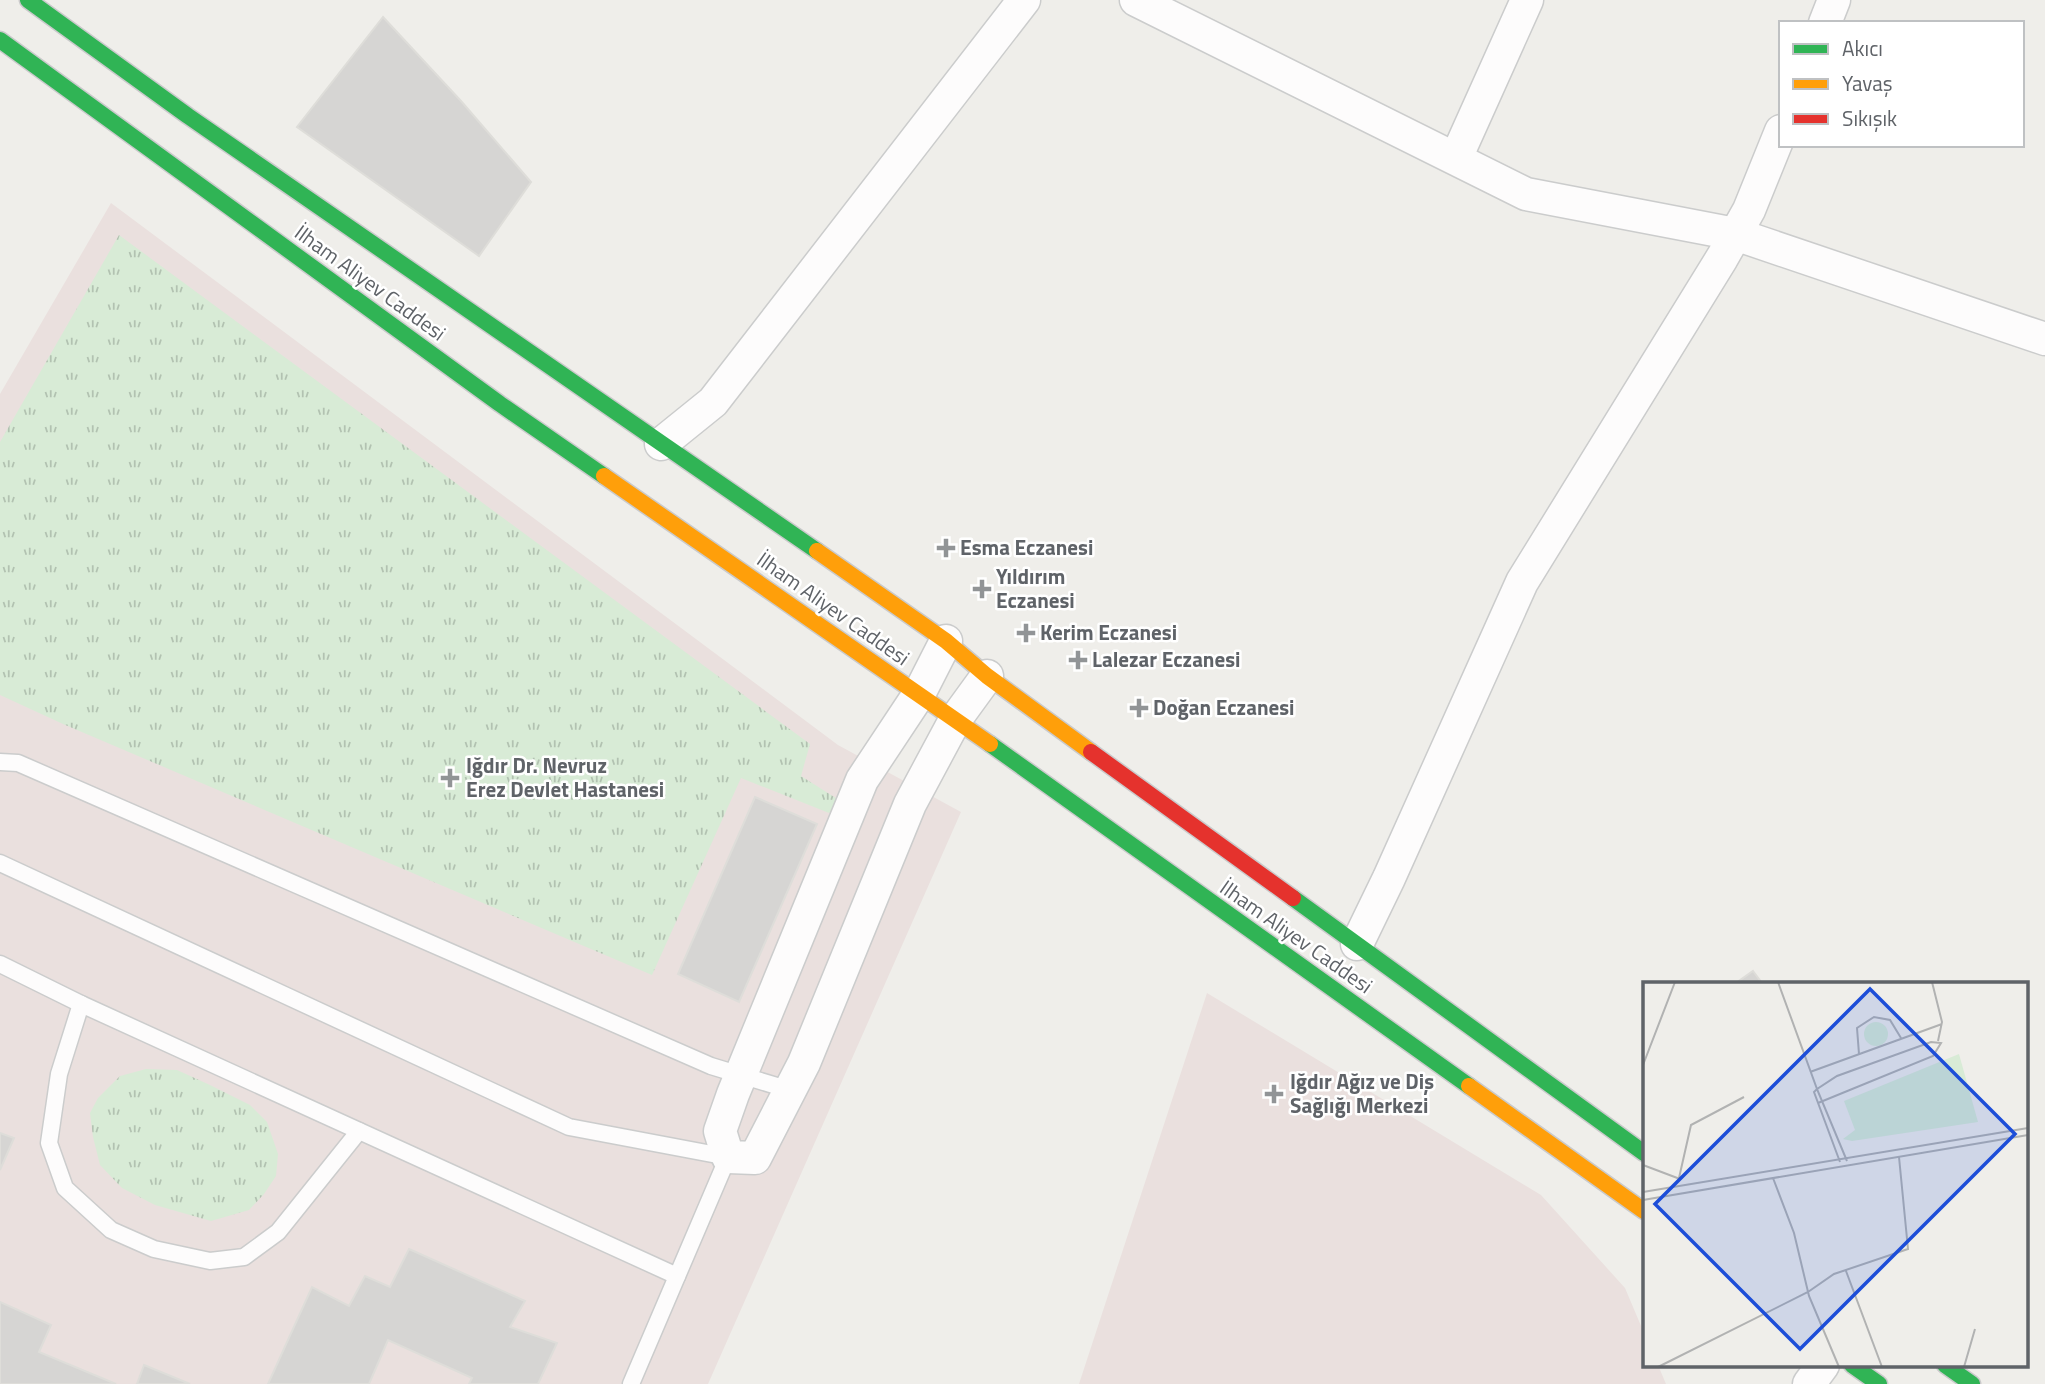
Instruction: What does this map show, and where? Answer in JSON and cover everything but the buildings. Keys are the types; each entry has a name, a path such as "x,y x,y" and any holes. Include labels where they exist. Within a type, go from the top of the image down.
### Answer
{"main road":[{"name":"İlham Aliyev Caddesi","path":"28,0 199,124 946,641 988,676 1643,1152"},
{"name":"İlham Aliyev Caddesi","path":"0,40 500,404 919,694 1643,1209"},
{"path":"1853,1366 1879,1384"},
{"path":"1946,1366 1972,1384"}],"street":[{"path":"661,443 713,402 1024,0"},
{"path":"1136,0 1526,194 1735,234 2045,339"},
{"path":"1456,158 1527,0"},
{"path":"1826,21 1835,0"},
{"path":"1357,944 1522,582 1735,234 1749,209 1779,136"},
{"path":"946,641 919,694 862,780 720,1131 728,1157 755,1158 804,1063 909,804 955,720 988,676"},
{"path":"1810,1384 1822,1366"}],"lane":[{"path":"0,762 18,763 711,1066 790,1090"},
{"path":"0,863 569,1127 728,1157 631,1384"},
{"path":"0,964 81,1004 677,1276"},
{"path":"81,1004 59,1074 49,1143 65,1188 111,1230 154,1249 210,1261 244,1257 278,1231 359,1131"}],"shaded area":[{"name":"Iğdır Dr. Nevruz Erez Devlet Hastanesi","path":"111,203 838,745 961,812 708,1384 0,1384 0,394"},
{"name":"Iğdır Ağız ve Diş Sağlığı Merkezi","path":"1207,993 1541,1195 1625,1288 1643,1331 1643,1366 1658,1366 1666,1384 1079,1384"}],"green space":[{"path":"119,235 810,744 801,776 839,800 829,813 741,778 652,975 0,695 0,442"},
{"path":"146,1069 177,1070 250,1105 267,1122 278,1154 276,1176 249,1210 211,1221 155,1205 122,1188 100,1165 90,1113 98,1098 120,1076"}],"traffic: fast":[{"path":"28,0 188,116 817,551"},
{"path":"0,40 500,404 604,476"},
{"path":"990,744 1469,1086"},
{"path":"1293,898 1643,1152"},
{"path":"1853,1366 1879,1384"},
{"path":"1946,1366 1972,1384"}],"traffic: slow":[{"path":"604,476 990,744"},
{"path":"817,551 946,641 987,676 1091,752"},
{"path":"1469,1086 1643,1210"}],"traffic: jam":[{"path":"1091,752 1293,898"}],"place":[{"name":"Esma Eczanesi","path":"946,548"},
{"name":"Yıldırım Eczanesi","path":"982,589"},
{"name":"Kerim Eczanesi","path":"1026,633"},
{"name":"Lalezar Eczanesi","path":"1078,660"},
{"name":"Doğan Eczanesi","path":"1139,708"},
{"name":"Iğdır Dr. Nevruz Erez Devlet Hastanesi","path":"450,778"},
{"name":"Iğdır Ağız ve Diş Sağlığı Merkezi","path":"1274,1094"}]}
